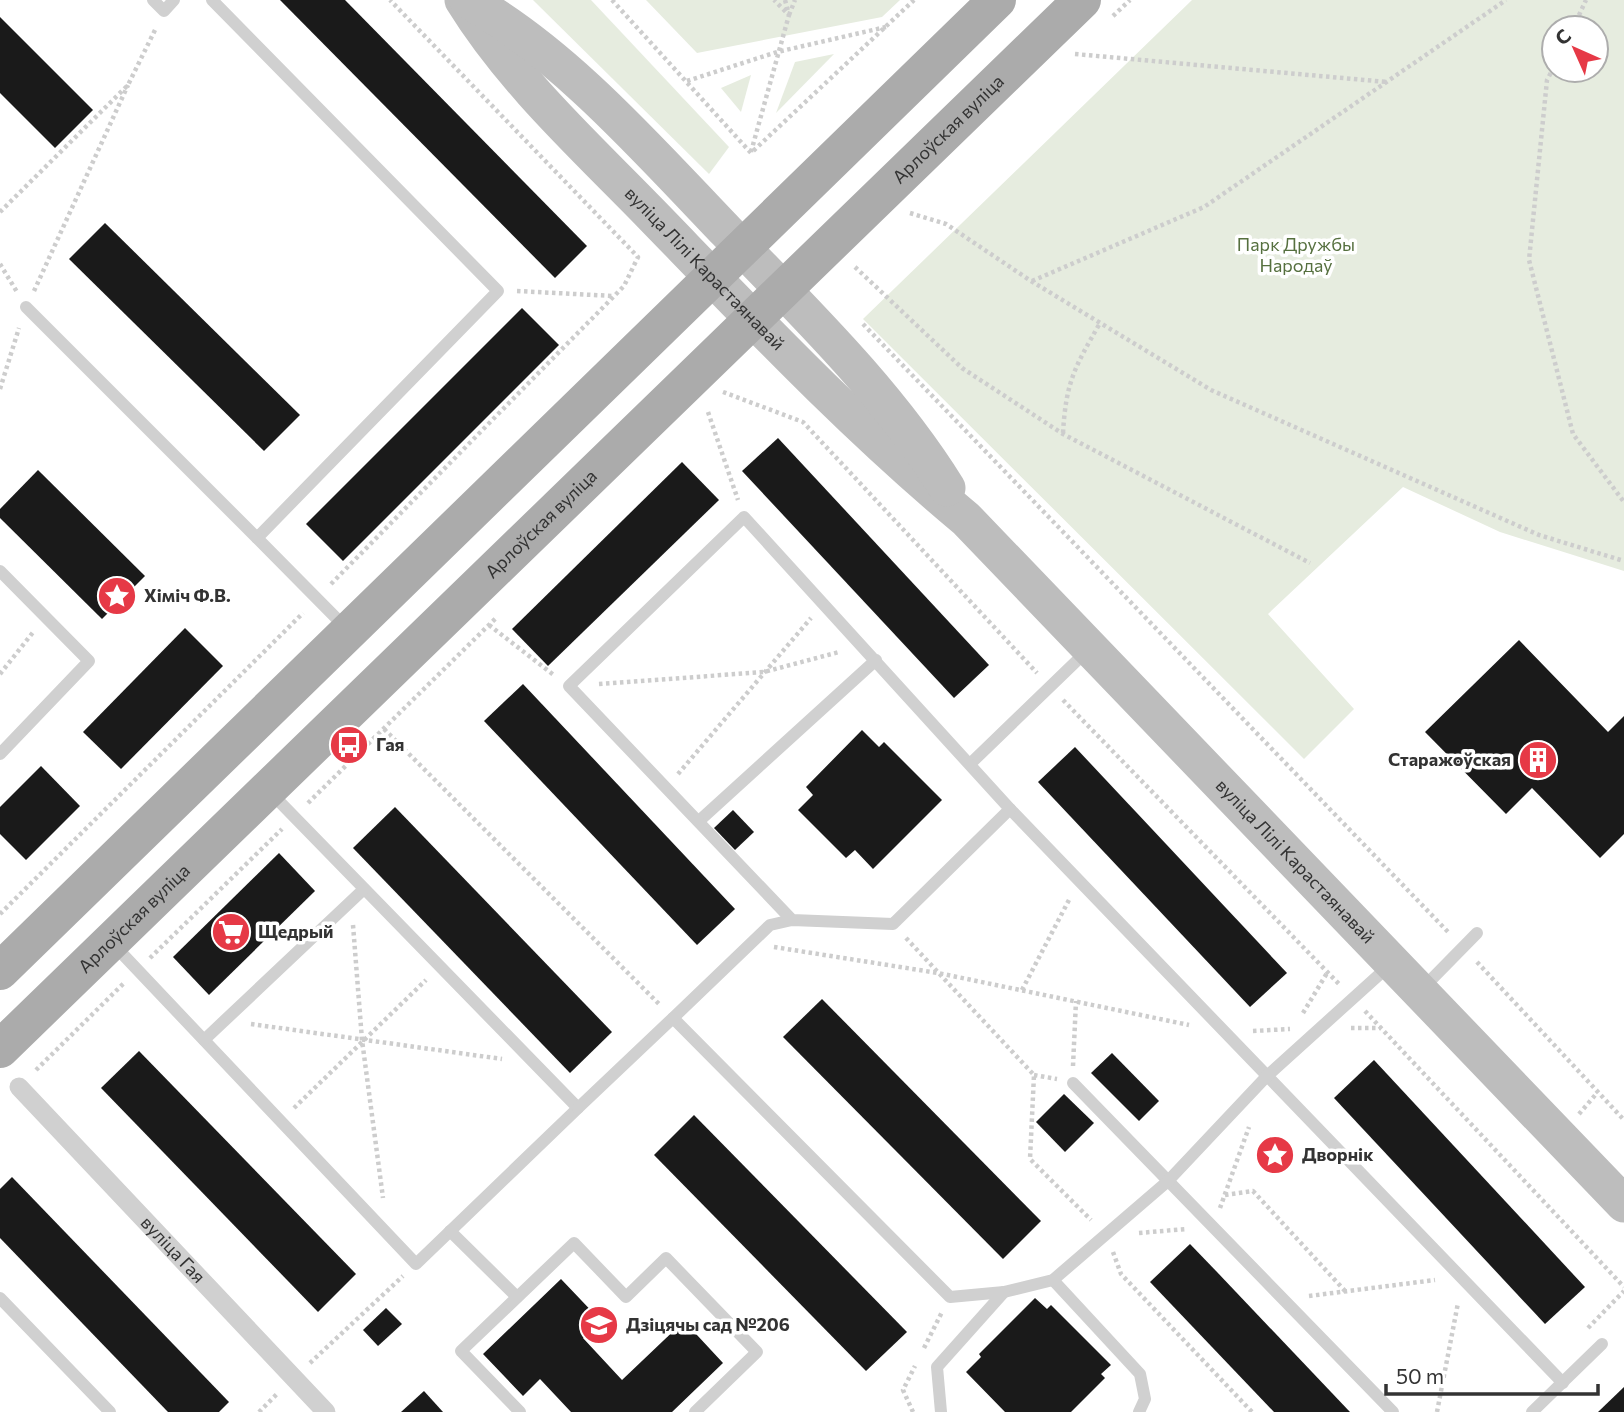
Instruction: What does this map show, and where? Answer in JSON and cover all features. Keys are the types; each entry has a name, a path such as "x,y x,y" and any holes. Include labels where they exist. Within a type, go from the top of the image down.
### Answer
{"main road":[{"name":"вуліца Лілі Карастаянавай","path":"466,0 518,31 566,71 743,249 899,418 925,453 966,519"},
{"name":"вуліца Лілі Карастаянавай","path":"466,0 506,63 753,321 871,438 966,519 1624,1204"},
{"path":"0,971 997,0"},
{"name":"Арлоўская вуліца","path":"0,1049 700,367 753,321 1082,0"}],"street":[{"name":"вуліца Гая","path":"19,1087 326,1412"}],"lane":[{"path":"153,0 164,11 174,0"},
{"path":"212,0 498,291 257,538"},
{"path":"26,307 350,631"},
{"path":"792,920 569,686 744,517 971,763 1010,809 1563,1382"},
{"path":"0,571 89,661 0,754"},
{"path":"971,763 1090,648"},
{"path":"699,821 876,660"},
{"path":"267,789 579,1108"},
{"path":"111,942 416,1264 770,925 792,920 893,924 1010,809"},
{"path":"204,1040 364,889"},
{"path":"1420,991 1477,933"},
{"path":"673,1018 950,1297 1004,1292 1053,1280 1168,1181 1267,1076 1392,962"},
{"path":"1073,1083 1393,1412"},
{"path":"450,1231 517,1297"},
{"path":"520,1412 461,1351 574,1243 626,1297 666,1258 757,1352 695,1412"},
{"path":"1053,1280 1140,1374 1145,1399 1139,1412"},
{"path":"941,1412 937,1367 1004,1292"},
{"path":"0,1298 110,1412"},
{"path":"1532,1412 1602,1344"}],"path":[{"path":"390,0 638,257"},
{"path":"612,0 751,153"},
{"path":"774,0 789,15"},
{"path":"785,0 789,15"},
{"path":"751,153 777,52 795,0"},
{"path":"751,153 914,0"},
{"path":"1031,281 1204,207 1506,0"},
{"path":"0,388 26,307 164,11"},
{"path":"687,81 777,52 887,26"},
{"path":"1074,54 1387,82"},
{"path":"1547,84 1529,260 1573,434 1624,502"},
{"path":"0,212 128,85"},
{"path":"910,213 946,224 1031,281 1210,390 1539,536 1624,561"},
{"path":"0,264 26,307"},
{"path":"855,267 962,368 1063,434 1310,563"},
{"path":"498,291 613,296"},
{"path":"860,320 1463,947 1624,1120"},
{"path":"1063,434 1065,395 1074,370 1100,323"},
{"path":"698,421 724,392 803,422 1050,687 1328,972 1624,1289 1578,1337"},
{"path":"708,411 744,517"},
{"path":"666,788 824,603"},
{"path":"19,1087 499,615"},
{"path":"0,674 45,617"},
{"path":"489,625 569,686 764,672 863,645"},
{"path":"384,728 673,1018"},
{"path":"1022,990 1079,881"},
{"path":"351,901 362,1040 388,1233"},
{"path":"749,943 937,973 1224,1032 1381,1028"},
{"path":"281,1120 441,967"},
{"path":"1294,1029 1328,972"},
{"path":"1034,1075 1073,1083 1076,1001"},
{"path":"224,1021 535,1063"},
{"path":"1225,1195 1252,1191 1346,1292"},
{"path":"1106,1235 1121,1274 1252,1412"},
{"path":"259,1412 416,1264"},
{"path":"1284,1299 1463,1276 1437,1412"}],"green space":[{"path":"533,0 591,0 729,147 709,174"},
{"path":"646,0 900,0 882,17 697,53"},
{"name":"Парк Дружбы Народаў","path":"1192,0 1624,0 1624,571 1500,532 1403,487 1268,614 1354,709 1304,759 863,319"},
{"path":"834,54 776,113 795,62"},
{"path":"751,75 741,112 721,88"}],"building":[{"path":"280,0 345,0 587,246 555,278"},
{"path":"0,17 93,110 55,148 0,93"},
{"path":"105,223 300,415 264,451 69,259"},
{"path":"522,308 559,345 343,561 306,524"},
{"path":"778,438 989,665 954,698 742,471"},
{"path":"682,462 719,500 548,666 512,629"},
{"path":"38,470 145,576 102,619 0,518 0,509"},
{"path":"185,628 223,666 121,769 83,732"},
{"name":"Старажоўская","path":"1519,640 1608,732 1624,716 1624,834 1600,858 1532,788 1506,814 1425,732"},
{"path":"523,684 735,909 697,945 484,721"},
{"path":"862,730 879,747 884,742 942,800 873,869 855,850 846,858 798,810 813,795 806,787"},
{"path":"1075,747 1287,973 1250,1007 1038,782"},
{"path":"41,766 80,806 26,860 0,834 0,807"},
{"path":"395,807 612,1032 570,1073 353,848"},
{"path":"733,810 754,832 735,850 714,828"},
{"path":"279,853 315,891 209,995 173,957"},
{"path":"822,999 1041,1221 1003,1259 783,1037"},
{"path":"139,1051 356,1274 318,1312 101,1088"},
{"path":"1112,1053 1159,1101 1139,1121 1091,1073"},
{"path":"1374,1060 1585,1287 1545,1324 1334,1098"},
{"path":"1064,1094 1094,1123 1065,1152 1036,1122"},
{"path":"694,1115 907,1332 866,1371 654,1155"},
{"path":"12,1177 229,1402 219,1412 168,1412 0,1238 0,1189"},
{"path":"1190,1244 1350,1412 1274,1412 1150,1282"},
{"path":"561,1279 601,1321 583,1338 622,1380 684,1321 723,1363 672,1412 571,1412 540,1379 523,1396 483,1354"},
{"path":"1035,1298 1047,1309 1051,1305 1111,1365 1101,1374 1105,1378 1071,1412 1005,1412 966,1372 981,1357 979,1354"},
{"path":"386,1308 402,1324 378,1346 363,1330"},
{"path":"1624,1387 1624,1412 1598,1412"},
{"path":"424,1391 443,1412 401,1412"}],"place":[{"name":"Хіміч Ф.В.","path":"117,596"},
{"name":"Гая","path":"349,745"},
{"name":"Старажоўская","path":"1538,760"},
{"name":"Щедрый","path":"231,932"},
{"name":"Дворнік","path":"1275,1155"},
{"name":"Дзіцячы сад №206","path":"599,1325"}]}
